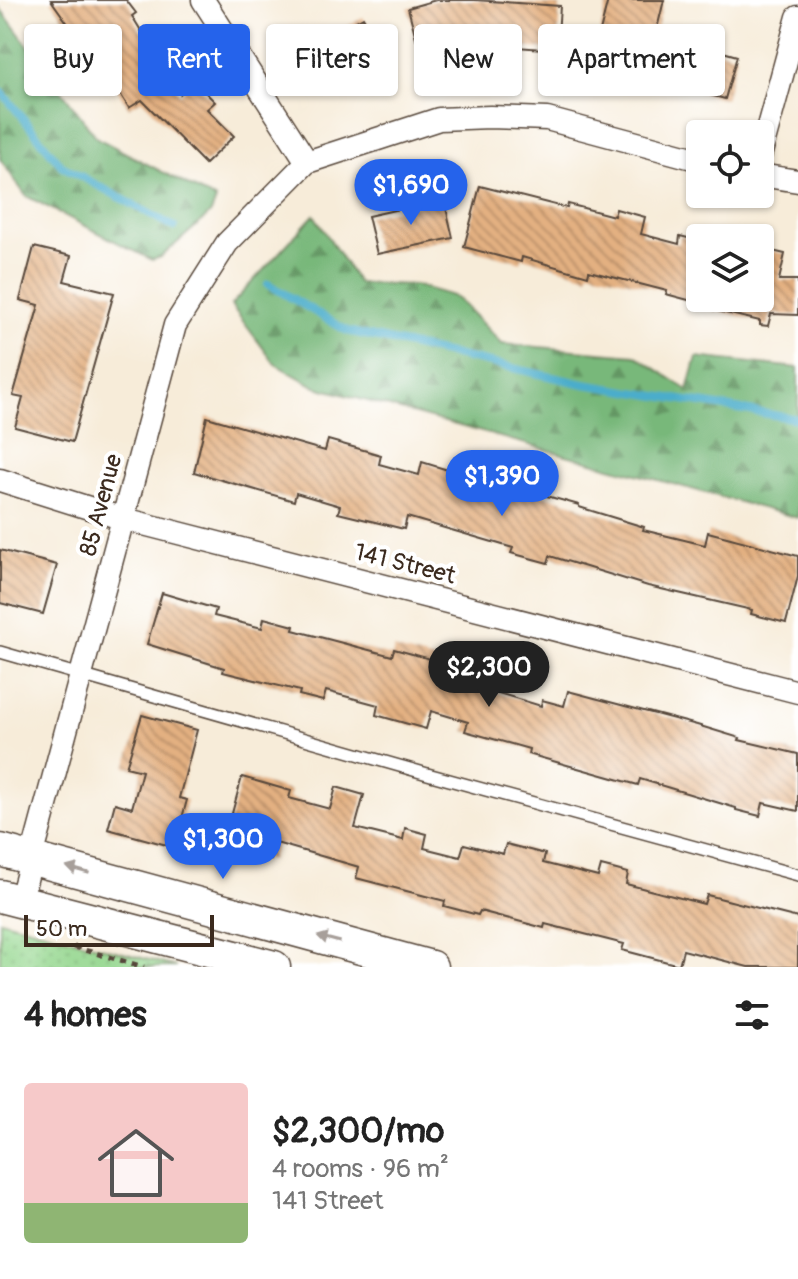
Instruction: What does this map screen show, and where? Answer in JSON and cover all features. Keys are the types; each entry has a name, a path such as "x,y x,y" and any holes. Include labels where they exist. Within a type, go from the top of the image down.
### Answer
{"main road":[{"path":"0,850 431,967"},
{"path":"10,899 274,967"}],"street":[{"path":"203,0 307,162 439,119 490,117 547,119 686,156"},
{"path":"770,120 798,17"},
{"name":"85 Avenue","path":"10,899 33,858 175,325 227,243 307,162"},
{"path":"774,177 798,181"},
{"name":"141 Street","path":"0,480 124,519 798,692"}],"lane":[{"path":"0,652 798,875"}],"path":[{"path":"73,947 144,967"}],"green space":[{"path":"0,8 24,40 24,96 66,96 97,138 216,200 211,213 161,257 152,260 26,196 0,159"},
{"path":"314,215 358,283 415,285 456,297 502,344 635,355 688,390 697,357 798,368 798,518 316,387 275,364 231,305"},
{"path":"0,920 176,967 0,967"}],"building":[{"path":"51,0 126,0 136,13 132,16 138,26 138,96 209,96 215,102 207,109 234,136 205,164 142,100 129,108 121,96 122,24 68,24"},
{"path":"436,0 560,6 559,24 538,24 538,49 522,47 522,24 414,24 414,30 408,8"},
{"path":"608,0 664,0 658,24 602,24"},
{"path":"363,17 367,24 351,24"},
{"path":"725,53 737,56 725,99 714,96 725,96"},
{"path":"480,186 567,208 568,204 614,216 616,209 645,217 641,234 679,244 680,236 686,238 686,299 666,294 667,291 589,271 588,276 522,257 521,262 464,247"},
{"path":"444,199 453,238 377,254 368,216"},
{"path":"34,247 71,256 64,281 114,293 72,442 15,427 23,398 13,396 39,305 20,300"},
{"path":"774,251 785,254 779,280 798,280 798,315 771,314 768,326 760,325 760,321 722,312 774,312"},
{"path":"207,417 325,451 328,440 381,455 379,464 419,475 422,462 528,495 529,491 579,505 644,527 643,530 705,545 708,532 798,556 798,576 786,623 751,614 752,610 648,586 550,556 548,563 511,553 513,548 407,517 404,529 338,513 340,506 296,493 294,501 194,472"},
{"path":"0,550 57,565 43,614 0,603"},
{"path":"162,593 216,609 214,616 262,628 264,618 294,626 293,630 392,656 394,649 500,675 495,692 541,706 542,700 564,706 568,691 798,754 798,811 763,803 760,816 640,779 638,785 528,754 529,749 465,731 468,722 431,711 426,729 376,715 378,705 326,691 323,701 299,695 300,691 223,672 224,668 147,644"},
{"path":"142,715 197,730 179,798 187,800 174,847 108,829 115,803 132,808 142,771 126,767"},
{"path":"242,777 291,791 289,798 330,809 336,787 364,795 355,828 403,840 405,828 427,834 424,848 460,857 464,844 503,854 506,844 545,854 543,863 598,877 601,866 628,873 626,884 704,904 707,895 798,918 798,967 748,967 683,950 679,965 622,950 624,944 545,924 544,928 480,911 478,915 444,906 445,901 356,878 359,867 276,843 271,860 223,846"}],"waterway":[{"path":"0,90 62,166 174,227"},
{"path":"268,284 347,331 584,384 798,419"}]}
